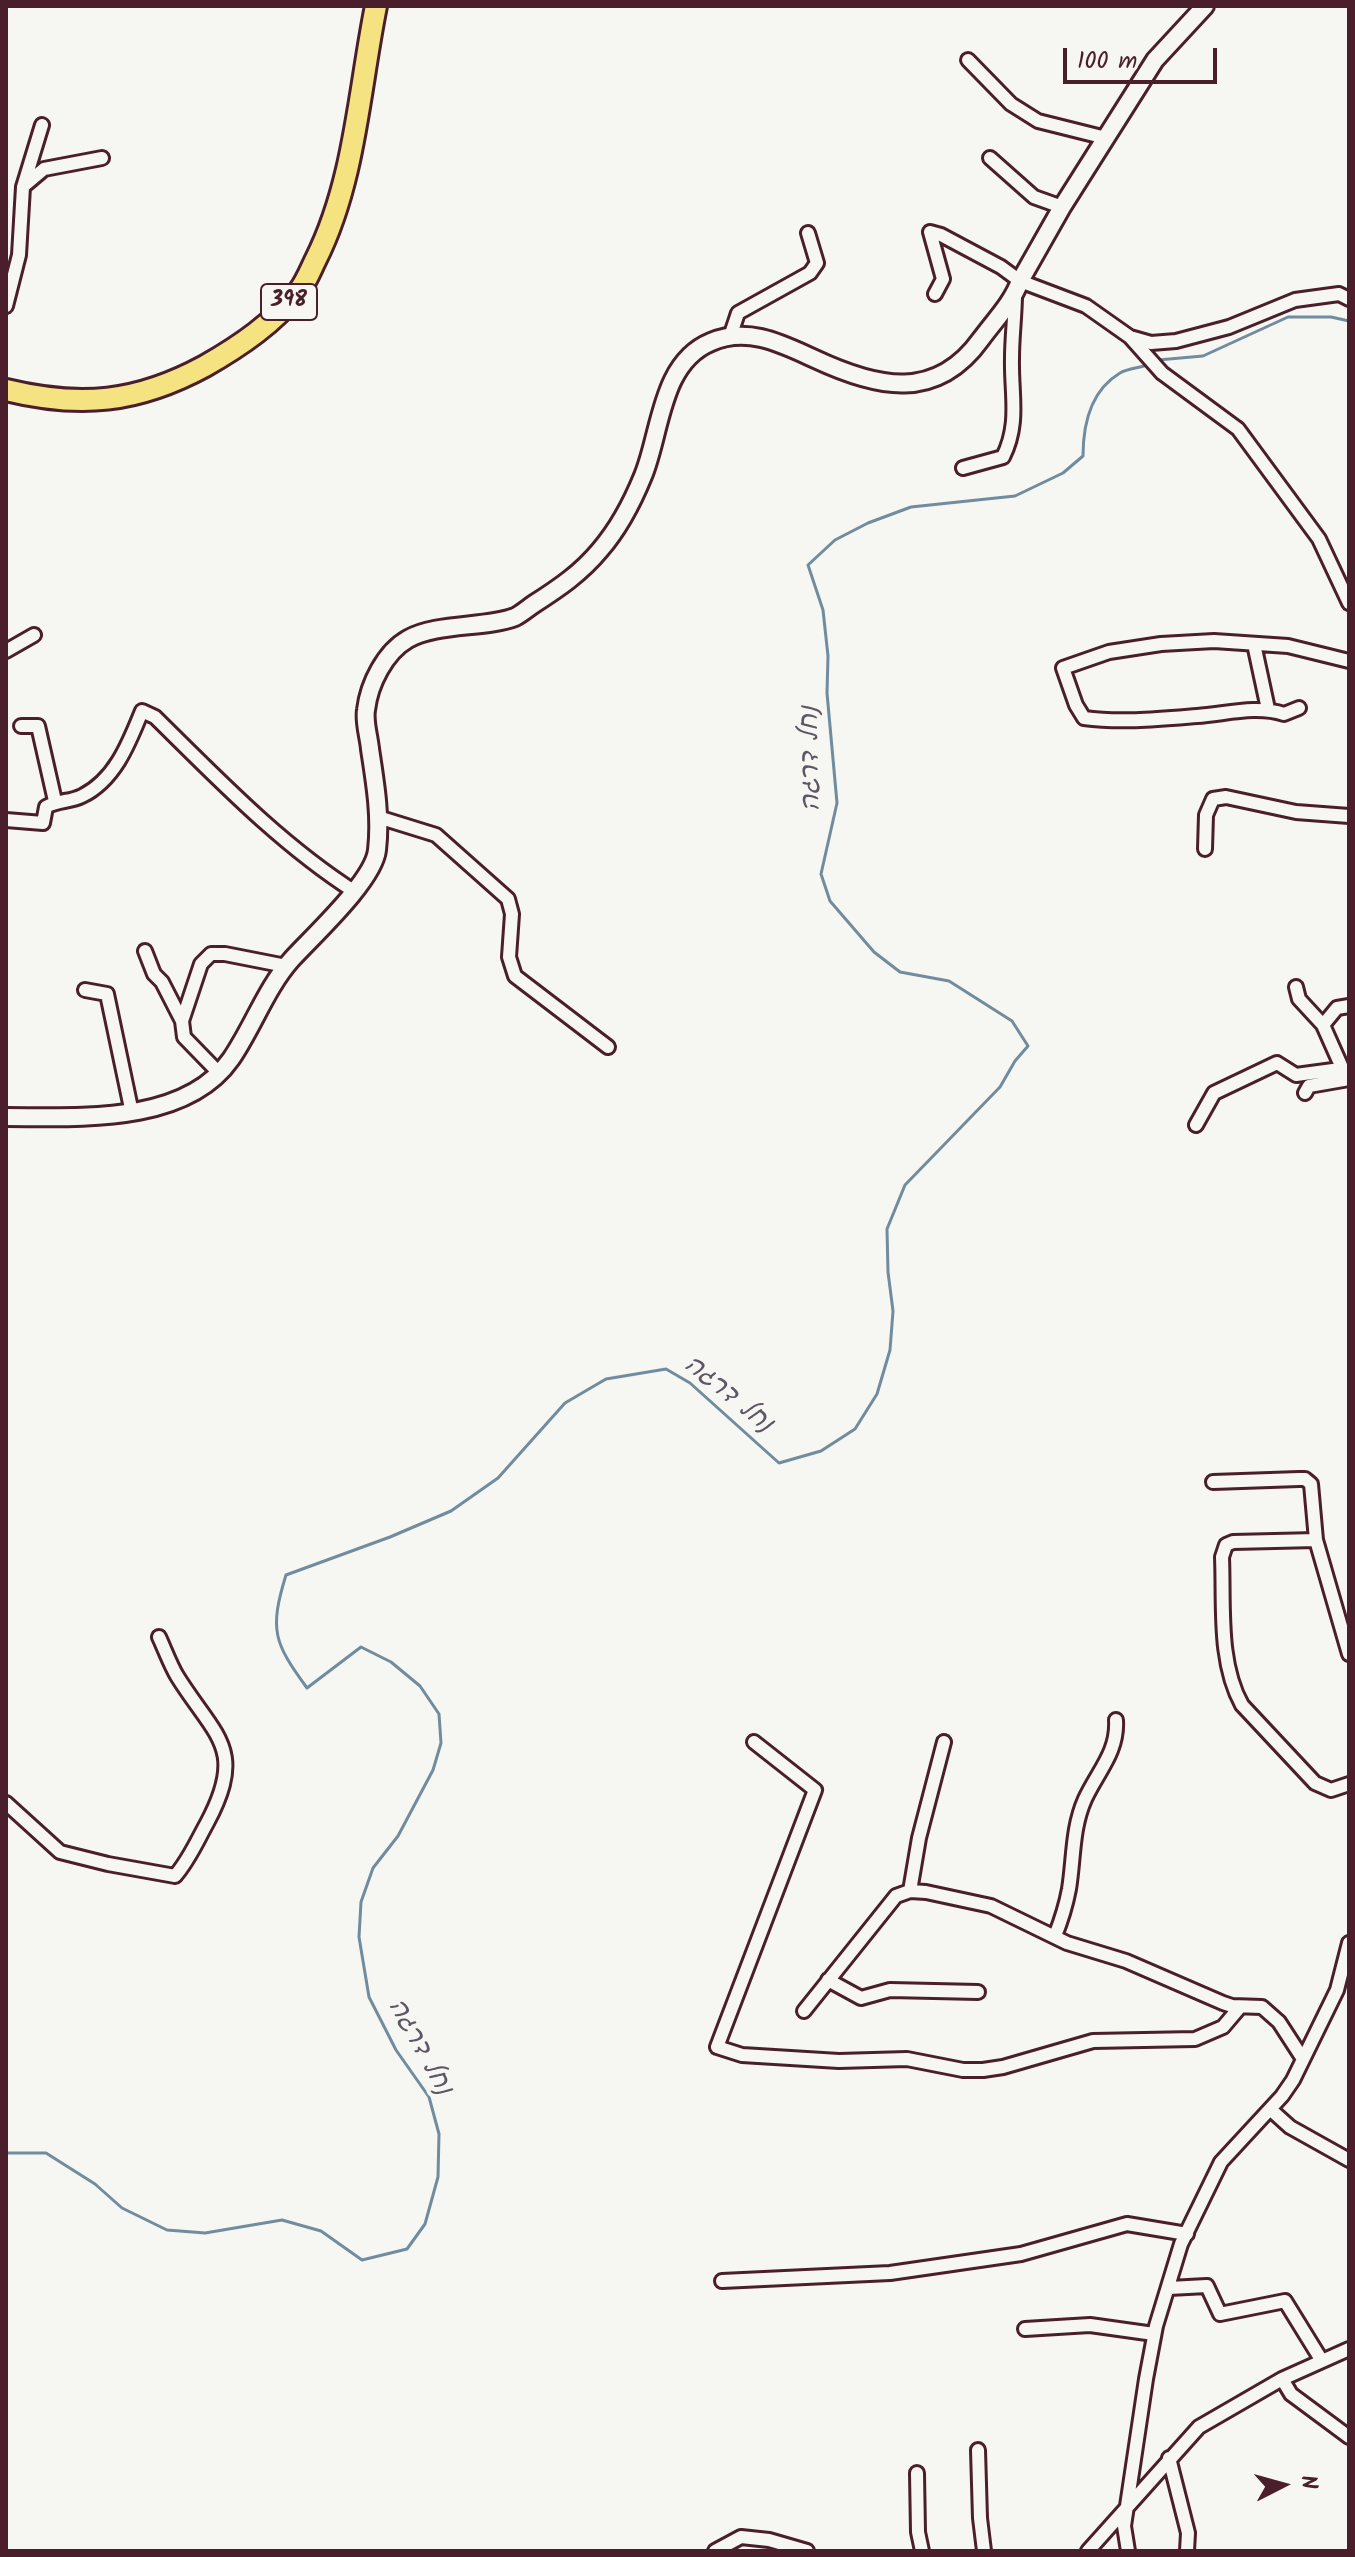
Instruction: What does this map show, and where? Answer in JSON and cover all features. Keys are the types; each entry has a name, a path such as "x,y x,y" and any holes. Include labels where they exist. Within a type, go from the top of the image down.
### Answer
{"main road":[{"name":"398","path":"6,390 46,400 96,402 144,392 185,377 234,349 279,312 301,289 327,237 341,193 376,6"}],"street":[{"path":"6,1117 132,1113 192,1093 219,1073 231,1059 286,966 355,892 377,854 378,817 366,711 382,661 409,638 515,617 576,576 623,521 645,473 667,395 678,370 694,352 710,342 753,336 779,342 818,361 875,382 917,383 953,370 970,354 1017,287 1062,207 1155,60 1205,6"},
{"path":"968,60 1011,104 1038,121 1106,138"},
{"path":"6,306 19,255 23,187 42,125"},
{"path":"23,187 44,169 102,158"},
{"path":"990,158 1034,197 1062,207"},
{"path":"935,294 943,279 930,232 989,260 1017,287 1086,306 1130,337 1162,373 1238,429 1319,539 1349,603"},
{"path":"730,337 738,313 810,273 817,263 808,233"},
{"path":"963,468 1003,457 1012,439 1012,358 1017,287"},
{"path":"1130,337 1151,343 1176,341 1229,327 1295,300 1339,294 1349,299"},
{"path":"6,651 34,635"},
{"path":"1299,708 1284,714 1268,709 1180,717 1084,718 1063,668 1109,652 1161,644 1214,641 1288,646 1349,661"},
{"path":"1254,644 1268,709"},
{"path":"6,820 43,823 46,807 55,801 76,799 96,789 126,751 142,711 155,717 257,817 355,892"},
{"path":"21,726 38,726 55,801"},
{"path":"1205,849 1206,815 1213,799 1226,797 1296,812 1349,816"},
{"path":"378,817 436,835 508,899 512,914 509,957 515,976 608,1047"},
{"path":"145,951 154,974 162,982 182,1021 184,1037 219,1073"},
{"path":"182,1021 201,964 211,954 286,966"},
{"path":"1296,987 1299,999 1323,1025 1347,1073"},
{"path":"85,990 107,994 132,1113"},
{"path":"1323,1025 1337,1008 1349,1006"},
{"path":"1196,1125 1214,1093 1277,1063 1296,1075 1347,1073"},
{"path":"1305,1093 1309,1086 1347,1073"},
{"path":"1213,1482 1305,1479 1311,1484 1316,1540 1349,1654"},
{"path":"1316,1540 1233,1542 1226,1545 1222,1557 1227,1658 1234,1690 1242,1705 1304,1772 1323,1788 1340,1789 1349,1784"},
{"path":"6,1803 60,1852 175,1876 185,1864 223,1793 226,1763 218,1732 176,1674 159,1637"},
{"path":"1055,1936 1069,1888 1072,1848 1080,1814 1112,1751 1117,1734 1116,1720"},
{"path":"754,1742 815,1790 717,2047 742,2055 839,2061 907,2059 963,2070 983,2070 1093,2041 1195,2039 1223,2027 1240,2007"},
{"path":"910,1891 919,1838 944,1742"},
{"path":"804,2011 896,1896 910,1891 991,1906 1067,1943 1126,1961 1223,2003 1240,2007 1254,2005 1271,2013 1303,2059"},
{"path":"1128,2551 1124,2526 1154,2334 1187,2234 1221,2162 1293,2080 1337,1990 1349,1943"},
{"path":"828,1980 861,1998 890,1990 978,1992"},
{"path":"1270,2109 1290,2127 1349,2160"},
{"path":"722,2281 890,2273 1021,2254 1127,2224 1187,2234"},
{"path":"1169,2288 1207,2286 1220,2314 1285,2301 1322,2361"},
{"path":"1025,2329 1090,2325 1154,2334"},
{"path":"1088,2551 1199,2427 1282,2379 1349,2349"},
{"path":"1282,2379 1291,2394 1349,2437"},
{"path":"978,2450 984,2551"},
{"path":"1169,2458 1188,2533 1187,2551"},
{"path":"917,2473 918,2532 922,2551"},
{"path":"715,2551 741,2537 769,2540 807,2551"}],"waterway":[{"name":"נחל דרגה","path":"1158,360 1203,356 1288,317 1331,317 1349,321"},
{"name":"נחל דרגה","path":"6,2153 46,2153 95,2184 122,2208 167,2230 205,2233 282,2220 321,2231 362,2260 407,2249 425,2224 438,2177 439,2134 429,2097 396,2050 369,1997 359,1937 361,1902 373,1868 398,1836 433,1770 441,1743 439,1714 420,1686 391,1662 361,1647 307,1688 287,1659 278,1635 277,1610 286,1575 451,1511 498,1478 565,1403 606,1379 666,1369 690,1383 779,1463 821,1451 855,1429 877,1394 890,1350 893,1311 887,1229 905,1185 1000,1087 1028,1046 1012,1021 949,981 900,972 874,952 830,901 821,874 837,803 827,693 828,656 823,610 808,565 835,540 868,523 911,507 1015,496 1063,473 1083,456 1090,409 1102,389 1122,372 1144,366"}]}
